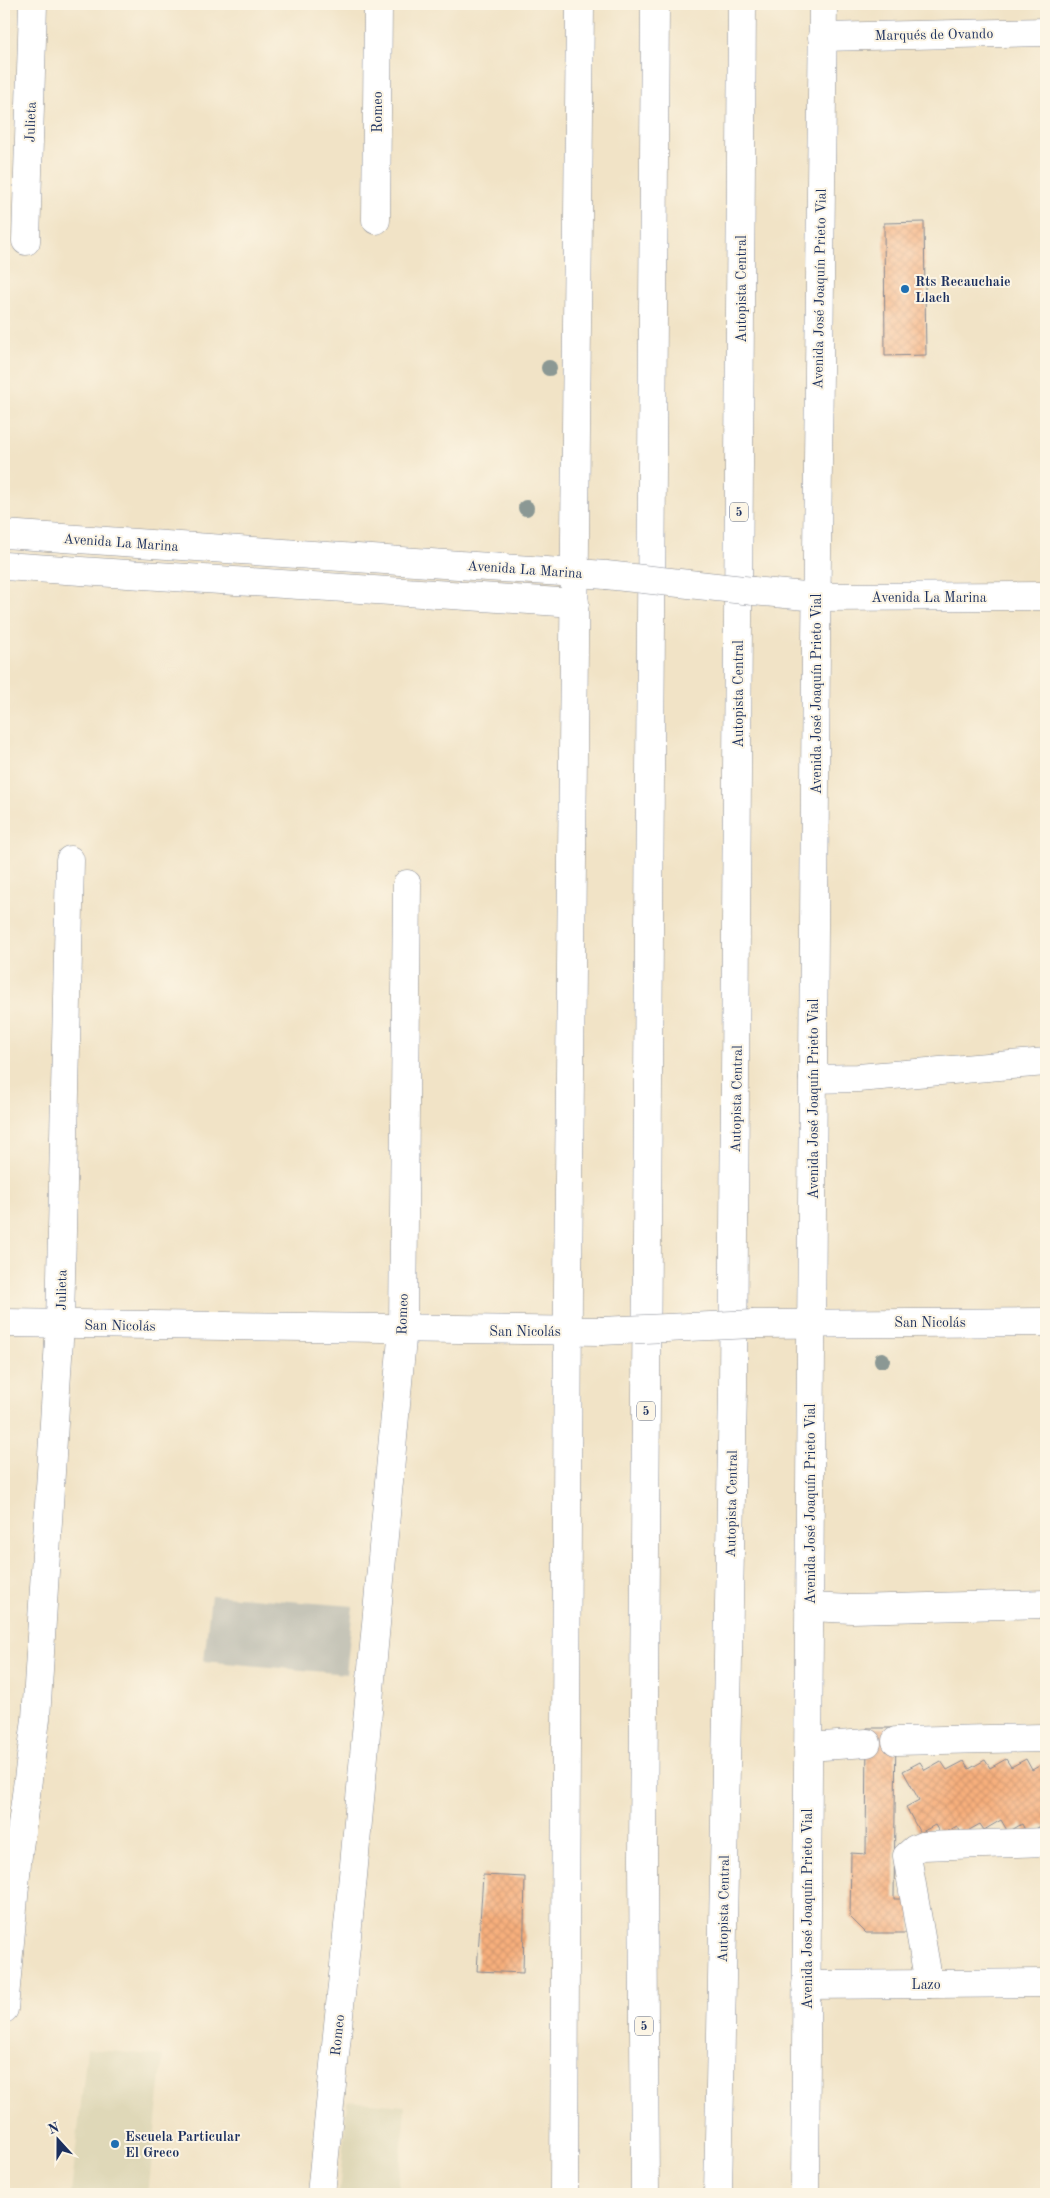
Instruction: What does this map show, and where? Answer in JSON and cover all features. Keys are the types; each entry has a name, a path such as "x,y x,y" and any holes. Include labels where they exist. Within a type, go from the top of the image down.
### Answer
{"main road":[{"name":"Julieta","path":"26,241 33,4"},
{"name":"Romeo","path":"376,220 378,4"},
{"path":"564,2194 568,1331 580,4"},
{"name":"5","path":"645,2194 643,1858 655,4"},
{"name":"Autopista Central","path":"718,2194 733,1349 742,4"},
{"name":"Avenida José Joaquín Prieto Vial","path":"805,2194 816,598 823,4"},
{"name":"Marqués de Ovando","path":"822,37 1046,32"},
{"name":"Avenida La Marina","path":"4,534 606,574 816,598 1046,596"},
{"path":"40,569 44,536"},
{"path":"4,566 575,603"},
{"name":"Julieta","path":"4,2009 17,1863 36,1719 60,1324 70,860"},
{"name":"Romeo","path":"321,2194 366,1742 402,1328 407,884"},
{"path":"813,1079 858,1078 1046,1062"},
{"name":"San Nicolás","path":"4,1323 601,1331 754,1324 1046,1322"},
{"path":"809,1608 852,1609 1046,1604"},
{"path":"896,1741 1042,1738 1046,1740"},
{"path":"808,1747 867,1743"},
{"path":"929,1984 907,1856 914,1849 922,1846 1046,1842"},
{"name":"Lazo","path":"806,1985 1046,1983"}],"shaded area":[{"path":"211,1595 353,1606 346,1674 204,1661"},
{"name":"Escuela Particular El Greco","path":"87,2049 163,2056 148,2194 71,2194"},
{"path":"347,2101 405,2106 398,2194 339,2194"}],"building":[{"name":"Rts Recauchaie Llach","path":"924,222 926,355 885,356 884,223"},
{"path":"867,1728 896,1728 894,1899 911,1899 911,1933 866,1933 850,1917 851,1853 866,1854"},
{"path":"1006,1759 1011,1767 1026,1759 1032,1770 1046,1762 1046,1828 1044,1824 1027,1834 1022,1824 1008,1832 1001,1820 984,1830 980,1824 962,1834 957,1826 941,1835 935,1825 920,1833 906,1807 919,1800 903,1771 920,1762 925,1770 941,1761 947,1770 964,1761 969,1769 985,1760 990,1768"},
{"path":"483,1875 525,1877 523,1973 477,1971"}],"place":[{"name":"Rts Recauchaie Llach","path":"905,289"},
{"name":"Escuela Particular El Greco","path":"115,2144"}]}
